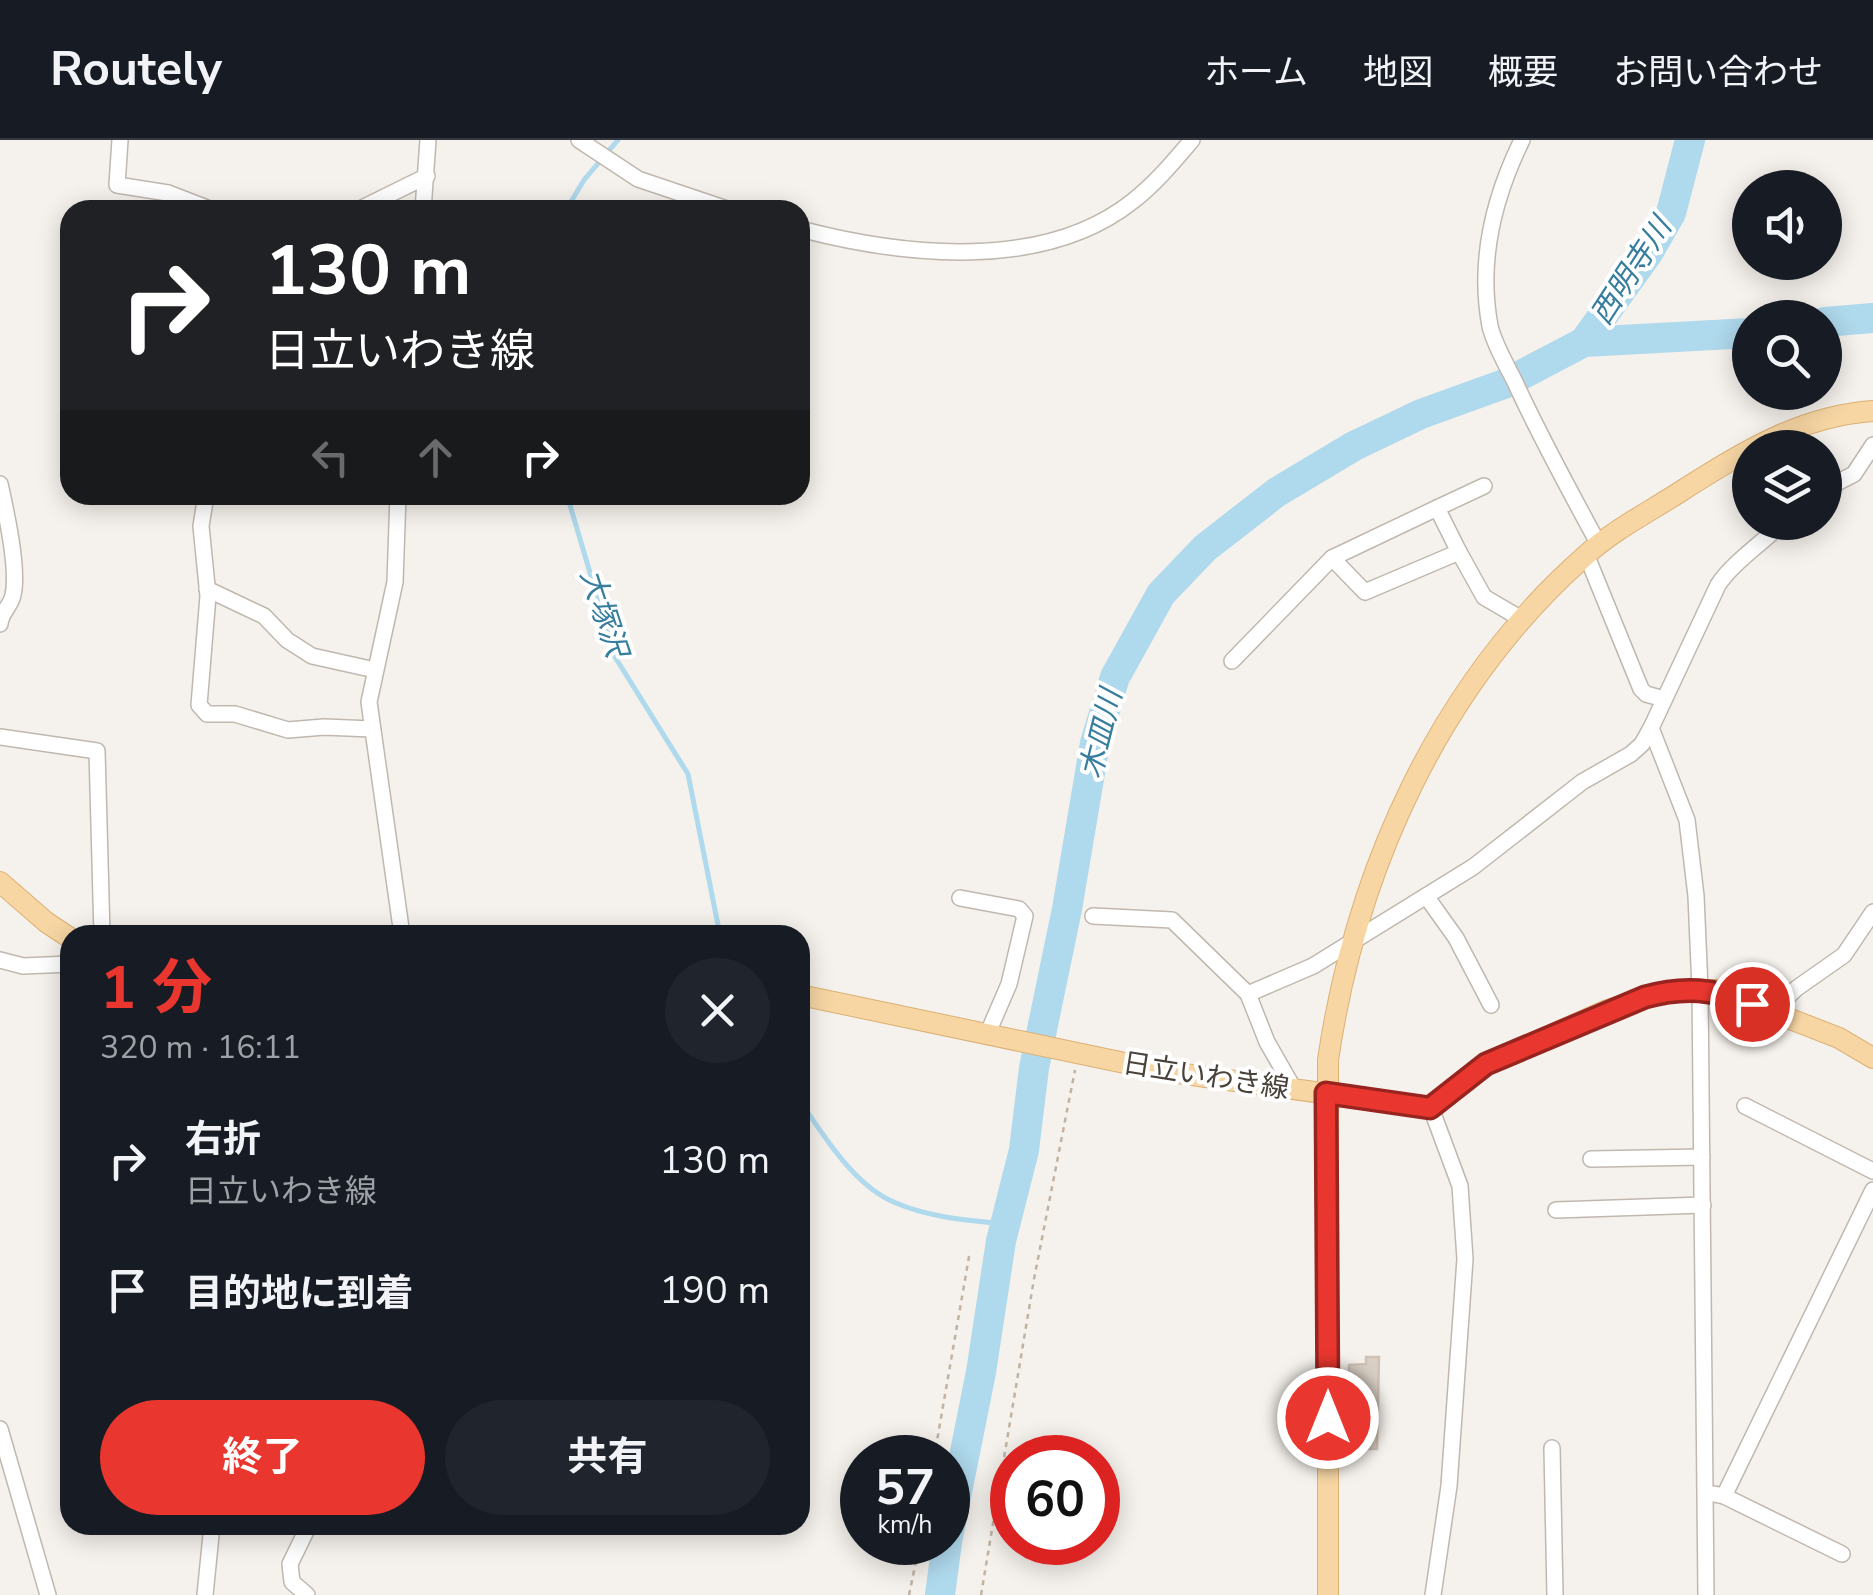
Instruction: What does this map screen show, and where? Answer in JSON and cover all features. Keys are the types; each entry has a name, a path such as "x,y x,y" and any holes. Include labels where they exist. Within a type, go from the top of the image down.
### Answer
{"main road":[{"path":"1328,1595 1326,1093 1334,1016 1384,847 1421,763 1461,698 1522,620 1592,550 1762,441 1825,418 1873,411"},
{"path":"0,882 60,931"},
{"path":"1430,1108 1486,1064 1667,991 1716,990 1839,1038 1873,1058"},
{"name":"日立いわき線","path":"810,997 1164,1070 1430,1108"}],"street":[{"path":"120,140 117,185 186,200"},
{"path":"424,200 428,140"},
{"path":"579,140 638,180 699,200"},
{"path":"810,232 916,251 985,252 1048,241 1082,230 1131,203 1192,140"},
{"path":"1522,140 1509,166 1490,231 1485,280 1490,330 1592,550 1641,689 1664,699"},
{"path":"378,200 427,176"},
{"path":"1842,481 1854,474 1873,445"},
{"path":"0,484 10,530 14,597 0,624"},
{"path":"1232,661 1332,558 1484,486"},
{"path":"204,505 201,526 208,589 199,706 208,714 235,714 288,730 324,726 372,729"},
{"path":"398,505 395,582 369,702 401,925"},
{"path":"1437,508 1484,596 1522,620"},
{"path":"1248,994 1313,966 1426,896 1472,867 1582,782 1631,754 1651,728 1726,571 1766,540"},
{"path":"1332,558 1365,592 1459,552"},
{"path":"208,589 264,616 287,640 312,656 375,670"},
{"path":"1651,728 1687,820 1696,896 1706,1595"},
{"path":"0,737 97,751 102,925"},
{"path":"1426,896 1456,938 1491,1005"},
{"path":"960,898 1019,909 1024,916 997,1037"},
{"path":"1771,1012 1796,988 1844,956 1873,912"},
{"path":"1093,916 1172,920 1248,994 1267,1042 1295,1090"},
{"path":"0,960 23,966 60,964"},
{"path":"1745,1106 1873,1172"},
{"path":"1430,1108 1460,1186 1465,1259 1449,1486 1433,1595"},
{"path":"1591,1159 1702,1157"},
{"path":"1724,1496 1873,1190"},
{"path":"1556,1210 1703,1206"},
{"path":"0,1429 48,1595"},
{"path":"1552,1448 1555,1595"},
{"path":"1706,1492 1724,1496 1842,1554"},
{"path":"205,1595 211,1535"},
{"path":"304,1535 290,1564 292,1582 307,1595"}],"path":[{"path":"982,1595 1073,1052"},
{"path":"938,1435 970,1251"},
{"path":"909,1595 915,1565"}],"building":[{"path":"1366,1357 1379,1357 1377,1449 1364,1449 1364,1442 1348,1441 1349,1365 1366,1364"}],"waterway":[{"name":"大塚沢","path":"572,200 618,140"},
{"name":"西明寺川","path":"1584,342 1648,253 1671,213 1690,140"},
{"name":"木皿川","path":"1842,321 1873,318"},
{"name":"木皿川","path":"968,1435 1001,1241 1024,1150 1034,1068 1067,909 1095,743 1115,677 1161,594 1205,548 1277,492 1354,446 1421,414 1504,384 1584,342 1732,334"},
{"name":"大塚沢","path":"570,505 615,657 688,774 718,925"},
{"path":"810,1116 854,1173 881,1195 936,1215 1005,1224"},
{"name":"木皿川","path":"940,1595 944,1565"}],"route":[{"path":"1328,1418 1326,1093 1430,1108 1486,1064 1645,997 1667,991 1716,990 1752,1004"}]}
